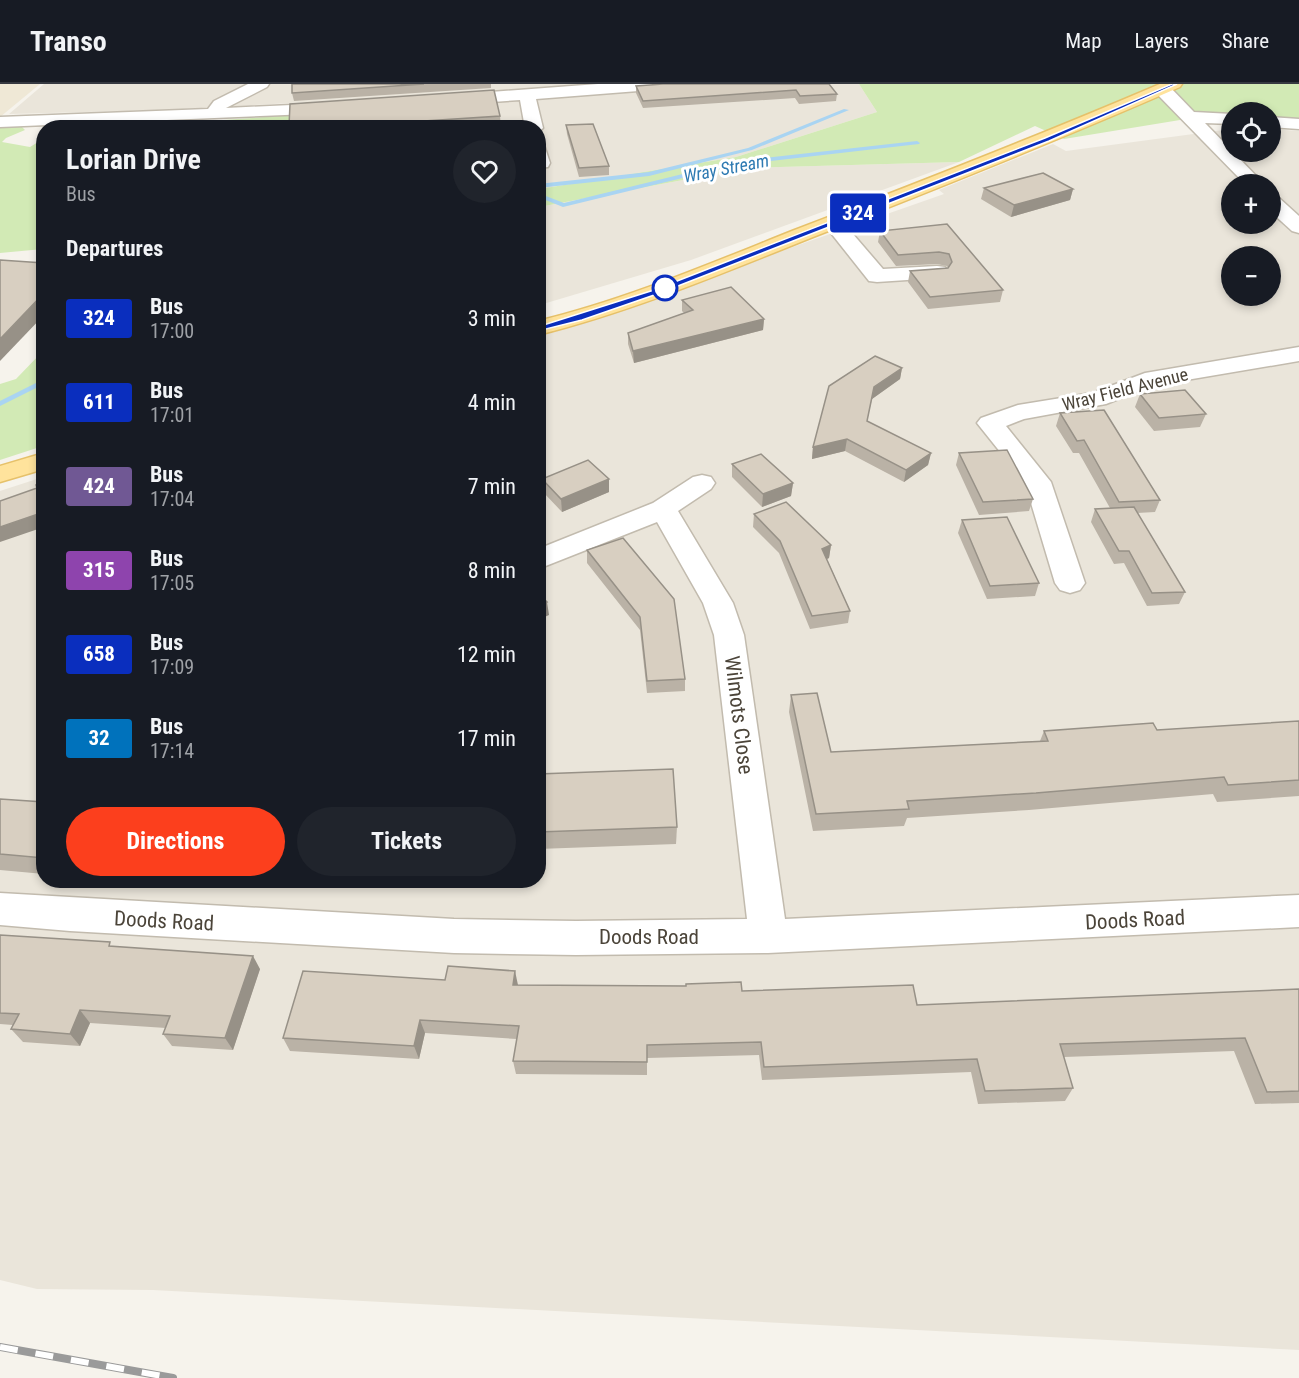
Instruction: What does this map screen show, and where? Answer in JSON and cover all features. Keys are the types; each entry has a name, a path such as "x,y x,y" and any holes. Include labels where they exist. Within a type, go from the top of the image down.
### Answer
{"main road":[{"path":"546,326 579,318 657,291 1047,139 1168,86"},
{"path":"0,474 36,463"}],"street":[{"path":"213,114 220,105 261,84"},
{"path":"430,101 664,84"},
{"path":"1168,86 1189,117 1245,174"},
{"path":"527,94 532,120"},
{"path":"53,120 353,106"},
{"path":"1189,117 1221,118"},
{"path":"0,122 36,121"},
{"path":"1281,123 1299,124"},
{"path":"1281,210 1299,227"},
{"path":"833,223 877,276 937,272"},
{"name":"Wray Field Avenue","path":"1070,583 1038,482 990,423 1018,412 1097,399 1145,380 1299,354"},
{"path":"546,557 663,509 702,483"},
{"name":"Wilmots Close","path":"663,509 718,603 729,635 768,936"},
{"name":"Doods Road","path":"0,909 70,915 454,936 768,936 1299,911"}],"shaded area":[{"path":"0,84 40,84 0,117"},
{"path":"44,84 859,84 877,112 736,157 546,188 546,120 334,120 337,113 328,101 165,110 9,114"},
{"path":"1221,130 1221,162 1281,162 1281,130 1299,131 1299,1350 153,1290 37,1289 0,1280 0,491 36,479 36,888 546,888 546,334 944,194 939,190 1053,144 1066,151"},
{"path":"959,162 691,260 546,303 546,206 747,168"}],"green space":[{"path":"859,84 1299,84 1299,121 1281,119 1281,102 1221,102 1221,118 1180,120 1064,139 1035,126 959,162 747,168 546,206 546,188 736,157 877,112"},
{"path":"323,113 328,120 223,120"},
{"path":"0,127 22,127 25,130 2,142 30,147 36,143 36,250 0,253"},
{"path":"36,358 36,448 0,460 0,384 16,379"}],"building":[{"path":"292,84 424,84 292,93"},
{"path":"829,84 837,94 800,96 796,90 643,101 636,86"},
{"path":"494,90 500,116 439,120 289,120 290,104"},
{"path":"593,124 609,166 579,168 566,125"},
{"path":"1043,173 1073,189 1014,205 984,188"},
{"path":"947,224 1003,290 930,297 910,271 948,268 952,262 949,254 939,252 898,255 880,231"},
{"path":"0,260 36,262 36,301 0,339"},
{"path":"731,287 764,319 633,351 628,333 693,310 682,300"},
{"path":"875,356 902,368 874,387 867,421 931,453 906,470 847,439 813,447 829,386"},
{"path":"1185,390 1206,414 1159,418 1140,394"},
{"path":"1104,410 1160,500 1119,502 1084,440 1077,441 1060,413"},
{"path":"1007,450 1033,499 983,502 959,453"},
{"path":"761,454 793,483 763,494 732,464"},
{"path":"588,460 609,479 561,499 546,483 546,477"},
{"path":"36,488 36,515 0,527 0,501"},
{"path":"786,502 831,545 822,549 850,611 812,616 780,541 754,514"},
{"path":"1134,507 1185,592 1152,593 1129,551 1119,551 1095,509"},
{"path":"1007,517 1039,583 990,586 962,520"},
{"path":"623,538 674,599 685,679 647,681 640,617 587,550"},
{"path":"817,693 831,752 1048,741 1044,731 1153,723 1157,730 1299,721 1299,780 1228,785 1224,777 907,801 909,809 816,814 791,695"},
{"path":"673,769 677,827 546,832 546,774"},
{"path":"0,799 36,801 36,857 0,854"},
{"path":"0,935 110,942 109,946 253,956 225,1038 163,1034 170,1016 80,1010 70,1034 11,1029 19,1014 0,1013"},
{"path":"448,966 515,971 513,985 686,986 686,984 741,982 742,991 913,985 917,1005 1299,989 1299,1091 1267,1092 1245,1038 1060,1044 1073,1088 985,1091 977,1059 764,1067 761,1042 647,1045 647,1062 513,1061 519,1026 420,1020 414,1046 283,1038 303,971 445,980"}],"waterway":[{"path":"546,185 649,174 750,149 846,110"},
{"name":"Wray Stream","path":"546,198 563,205 736,163 917,143"},
{"name":"Wray Stream","path":"0,404 36,385"}],"railway":[{"path":"0,1347 173,1378"}],"bus line":[{"name":"324","path":"546,326 579,318 657,291 1047,139 1174,84"}]}
